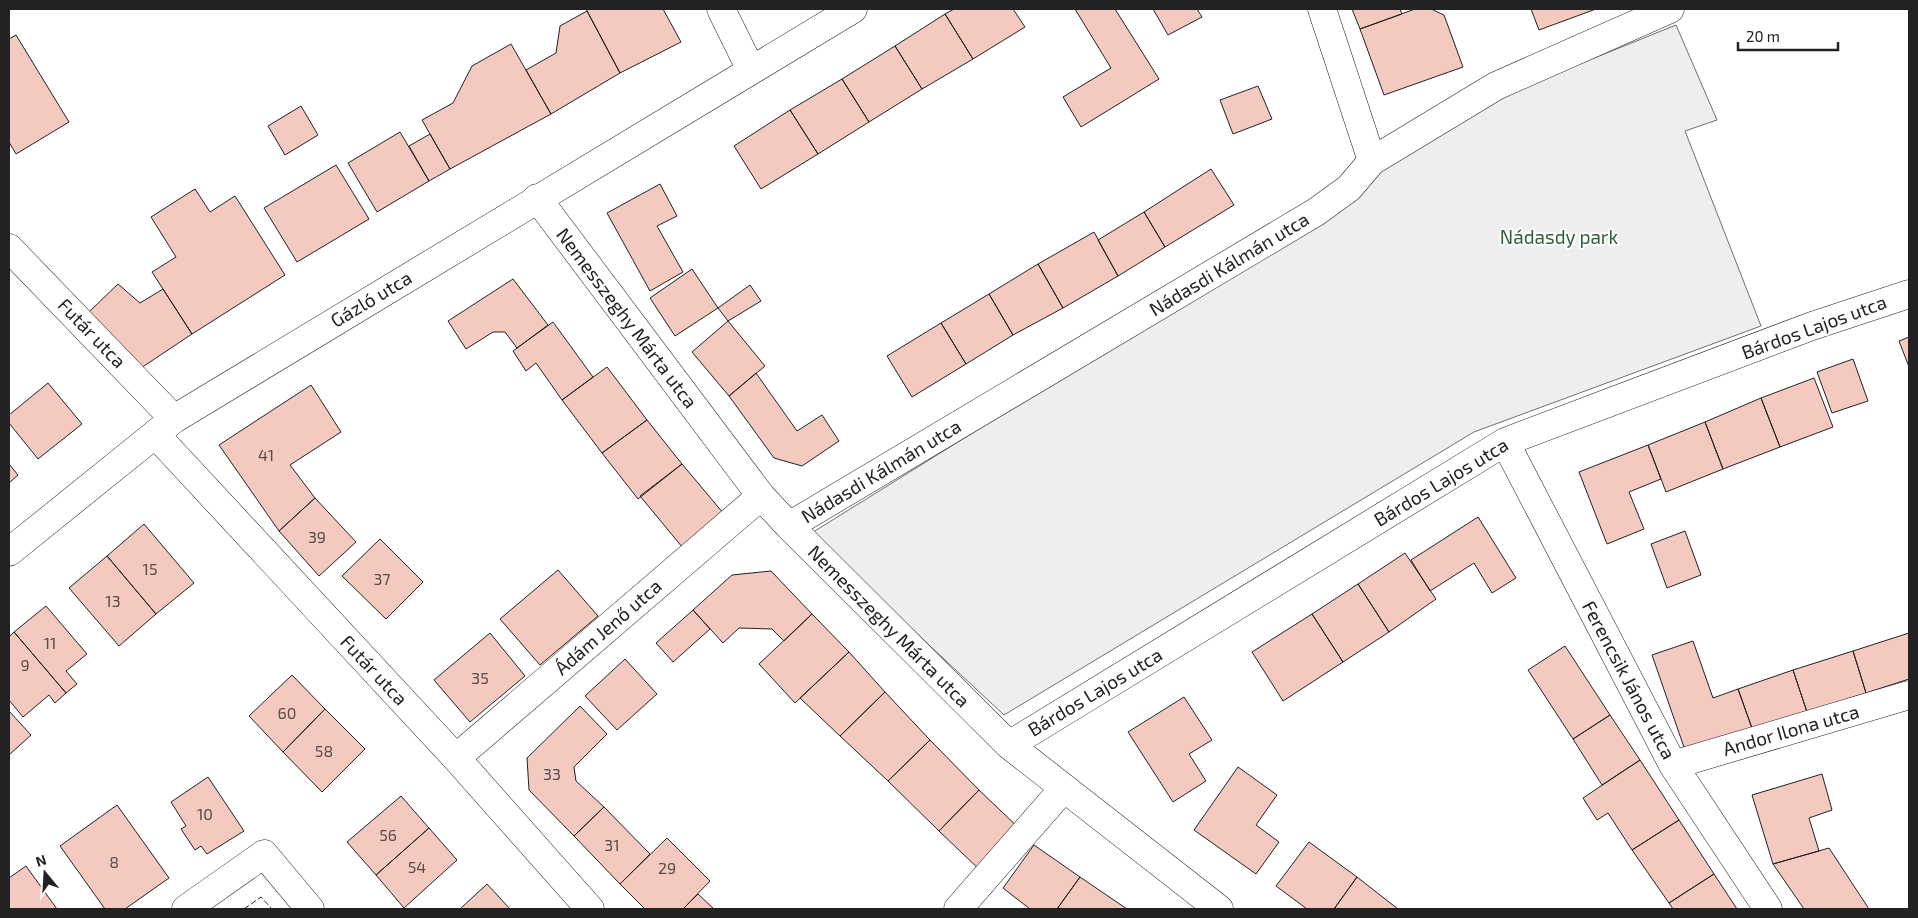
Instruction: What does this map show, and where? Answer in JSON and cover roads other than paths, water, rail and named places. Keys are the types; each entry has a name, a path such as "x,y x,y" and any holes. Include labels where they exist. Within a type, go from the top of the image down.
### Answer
{"street":[{"path":"721,9 751,70"},
{"name":"Gázló utca","path":"9,552 165,426 537,198 853,9"},
{"path":"1322,9 1372,161"},
{"name":"Nádasdi Kálmán utca","path":"789,526 1316,212 1349,188 1372,161 1496,86 1670,9"},
{"name":"Nemesszeghy Márta utca","path":"537,198 761,496 789,526 1009,744 1219,909"},
{"name":"Futár utca","path":"9,248 590,909"},
{"name":"Bárdos Lajos utca","path":"1009,744 1505,442 1812,326 1909,294"},
{"name":"Ferencsik János utca","path":"1505,442 1673,764 1768,909"},
{"name":"Ádám Jenő utca","path":"456,758 761,496"},
{"name":"Andor Ilona utca","path":"1673,764 1909,695"},
{"path":"958,909 1064,788"},
{"path":"186,909 264,854 310,909"}],"park label":[{"name":"Nádasdy park","path":"1559,237"}]}
